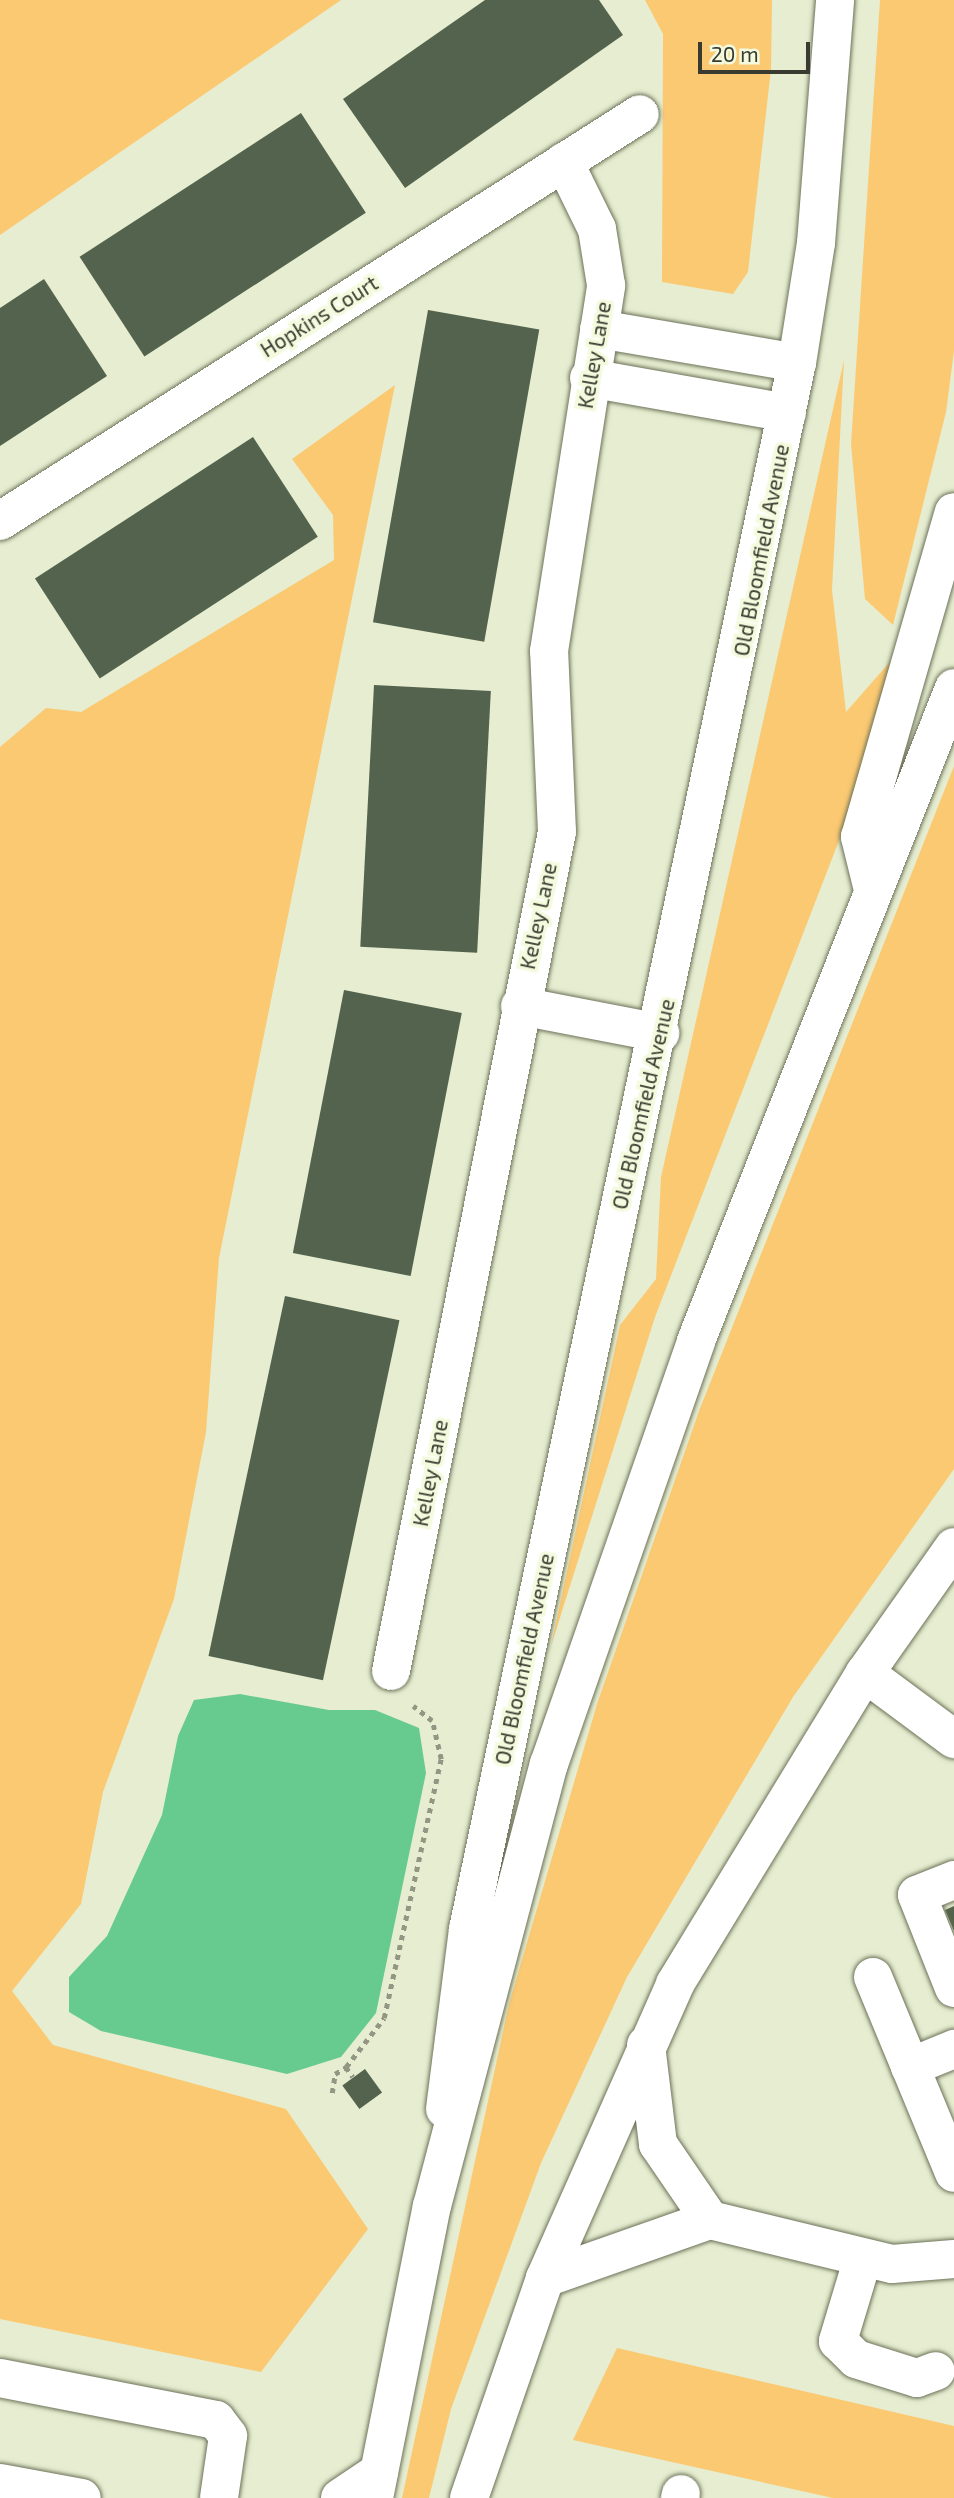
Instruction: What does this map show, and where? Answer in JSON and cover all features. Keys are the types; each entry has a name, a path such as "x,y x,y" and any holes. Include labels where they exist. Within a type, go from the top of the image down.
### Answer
{"main road":[{"name":"Old Bloomfield Avenue","path":"432,2206 468,1929 608,1254 660,1033 797,363 816,243 835,0"},
{"name":"Hopkins Court","path":"0,521 640,114"},
{"name":"Kelley Lane","path":"391,1671 556,832 550,651 589,379 599,329 603,254 564,162"},
{"path":"599,329 797,363"},
{"path":"589,379 787,413"},
{"path":"873,890 860,836 954,512"},
{"path":"340,2498 376,2485 432,2206 549,1764 621,1546 873,890 954,688"},
{"path":"520,1006 660,1033"},
{"path":"469,2498 545,2278 646,2045 754,1847 865,1673 954,1547"},
{"path":"865,1673 954,1740"},
{"path":"954,1880 917,1895 954,1988"},
{"path":"873,1977 929,2084 954,2173"},
{"path":"646,2045 658,2144 710,2220"},
{"path":"929,2084 954,2049"},
{"path":"545,2278 710,2220 892,2264 954,2259"},
{"path":"863,2258 838,2341 856,2359 917,2378 936,2371"},
{"path":"0,2378 216,2420 228,2436 219,2498"},
{"path":"0,2483 82,2498"}],"path":[{"path":"332,2093 329,2080 346,2067 384,2018 441,1759 432,1721 413,1706"},
{"path":"346,2067 354,2077"}],"shaded area":[{"path":"0,0 341,0 0,235"},
{"path":"645,0 772,0 771,69 748,272 733,294 662,282 663,34"},
{"path":"880,0 954,0 954,351 946,412 893,625 865,599 851,444"},
{"path":"844,360 832,590 846,712 896,655 840,838 655,1317 551,1646 620,1325 656,1279 661,1177"},
{"path":"395,385 219,1258 206,1432 174,1599 103,1792 81,1904 12,1991 53,2045 286,2109 368,2229 261,2372 0,2319 0,747 46,708 81,712 334,560 333,515 292,459"},
{"path":"954,766 954,1469 793,1697 627,1977 541,2163 451,2409 429,2498 402,2498 509,2004 597,1704 699,1411"},
{"path":"240,1694 329,1710 375,1710 419,1728 426,1773 376,2013 341,2057 287,2074 101,2031 69,2012 69,1977 107,1936 162,1815 178,1736 194,1700"},
{"path":"617,2348 954,2426 954,2498 833,2498 573,2440"}],"building":[{"path":"485,0 599,0 623,35 405,188 343,99"},
{"path":"301,113 366,213 144,357 80,257"},
{"path":"44,279 107,376 0,446 0,308"},
{"path":"428,310 539,330 484,642 373,622"},
{"path":"253,437 318,537 100,678 35,579"},
{"path":"374,685 491,691 477,953 360,947"},
{"path":"344,990 462,1013 411,1276 293,1253"},
{"path":"285,1296 399,1320 323,1680 208,1656"},
{"path":"954,1906 954,1931 945,1910"},
{"path":"365,2069 382,2092 359,2109 342,2085"}]}
